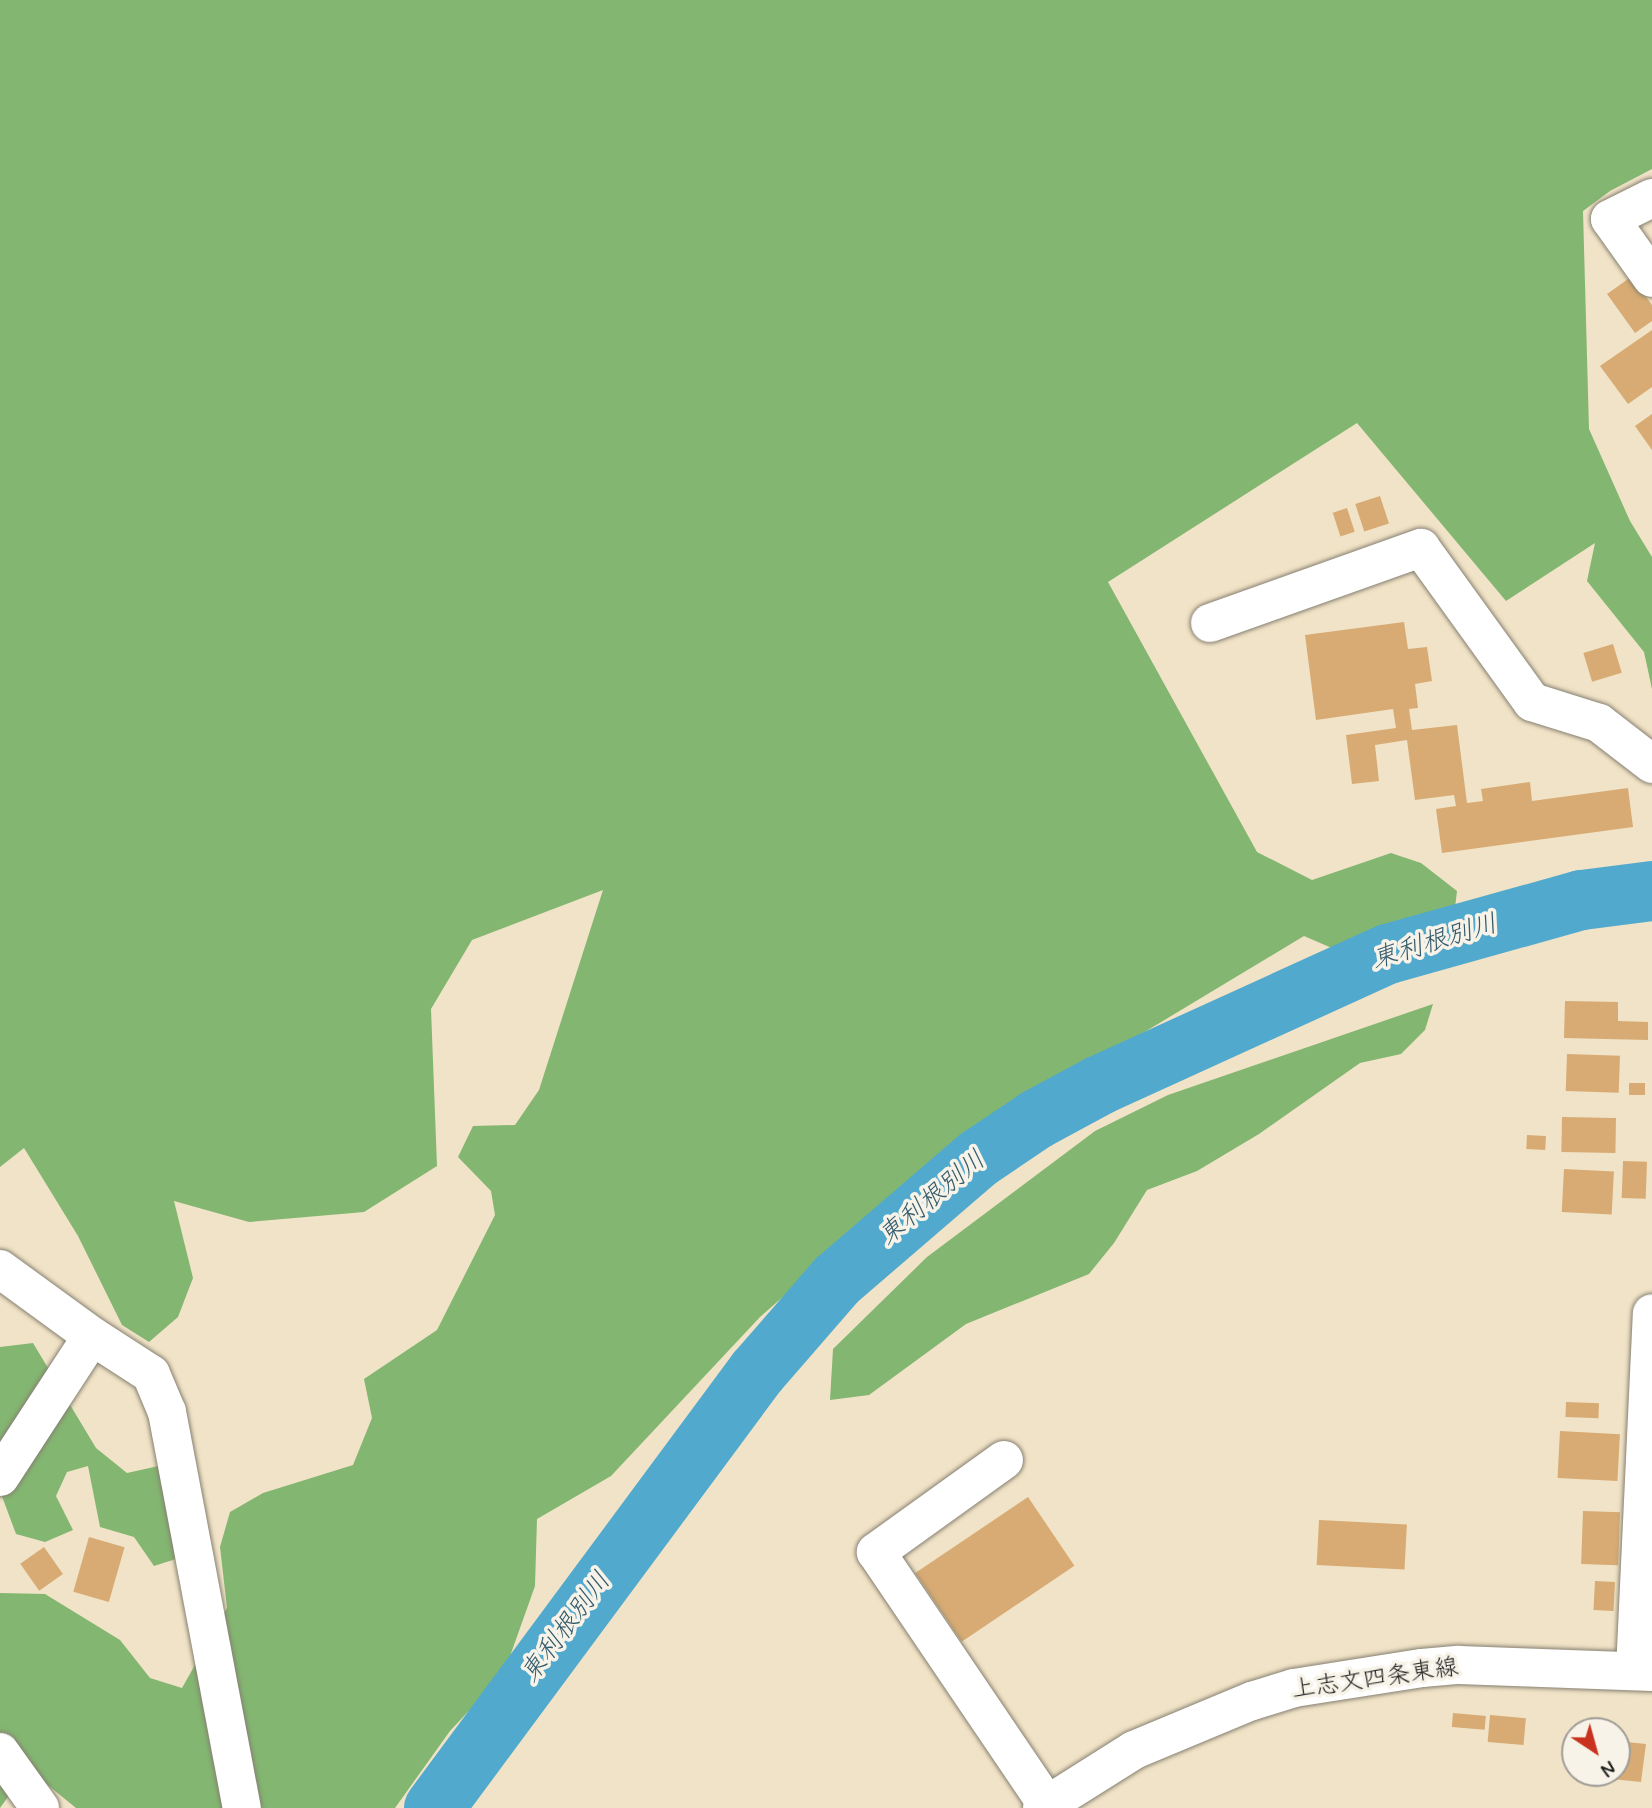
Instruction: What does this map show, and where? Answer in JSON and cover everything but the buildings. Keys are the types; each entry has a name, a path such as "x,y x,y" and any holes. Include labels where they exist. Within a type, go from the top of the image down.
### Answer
{"street":[{"path":"1652,198 1610,219 1652,278"},
{"path":"1210,623 1421,548 1532,702 1599,723 1652,764"},
{"path":"0,1269 92,1336 151,1374 167,1412 242,1808"},
{"path":"1643,1671 1652,1313"},
{"path":"0,1478 92,1336"},
{"path":"1004,1460 876,1552 1045,1806"},
{"name":"上志文四条東線","path":"1045,1806 1134,1750 1252,1702 1294,1688 1422,1668 1459,1665 1643,1671"},
{"path":"0,1752 40,1808"}],"green space":[{"path":"0,0 1652,0 1652,169 1610,191 1583,211 1589,429 1630,521 1652,557 1652,689 1644,652 1587,581 1595,543 1506,601 1357,423 1108,582 1257,852 1312,880 1391,853 1421,863 1457,891 1453,925 1334,949 1304,936 1025,1104 891,1202 760,1317 611,1476 537,1519 535,1586 504,1673 450,1731 395,1808 76,1808 28,1769 0,1808 0,1593 45,1594 120,1640 150,1678 182,1688 227,1608 220,1547 230,1512 263,1493 353,1465 372,1418 364,1379 437,1330 495,1215 491,1191 458,1157 473,1126 515,1125 539,1090 603,890 472,940 431,1009 437,1166 364,1212 249,1222 174,1201 193,1278 178,1317 149,1342 122,1325 78,1236 24,1148 0,1167"},
{"path":"1433,1004 1425,1030 1401,1054 1360,1063 1259,1134 1197,1171 1147,1190 1114,1243 1089,1274 966,1324 869,1395 830,1400 833,1349 927,1257 1095,1131 1168,1095"},
{"path":"33,1343 96,1448 127,1473 163,1465 179,1558 154,1566 134,1537 100,1527 88,1466 67,1472 56,1496 73,1530 45,1542 16,1534 0,1491 0,1347"}],"waterway":[{"name":"東利根別川","path":"434,1808 757,1372 837,1280 979,1158 1037,1119 1100,1085 1388,954 1582,900 1652,891"}]}
